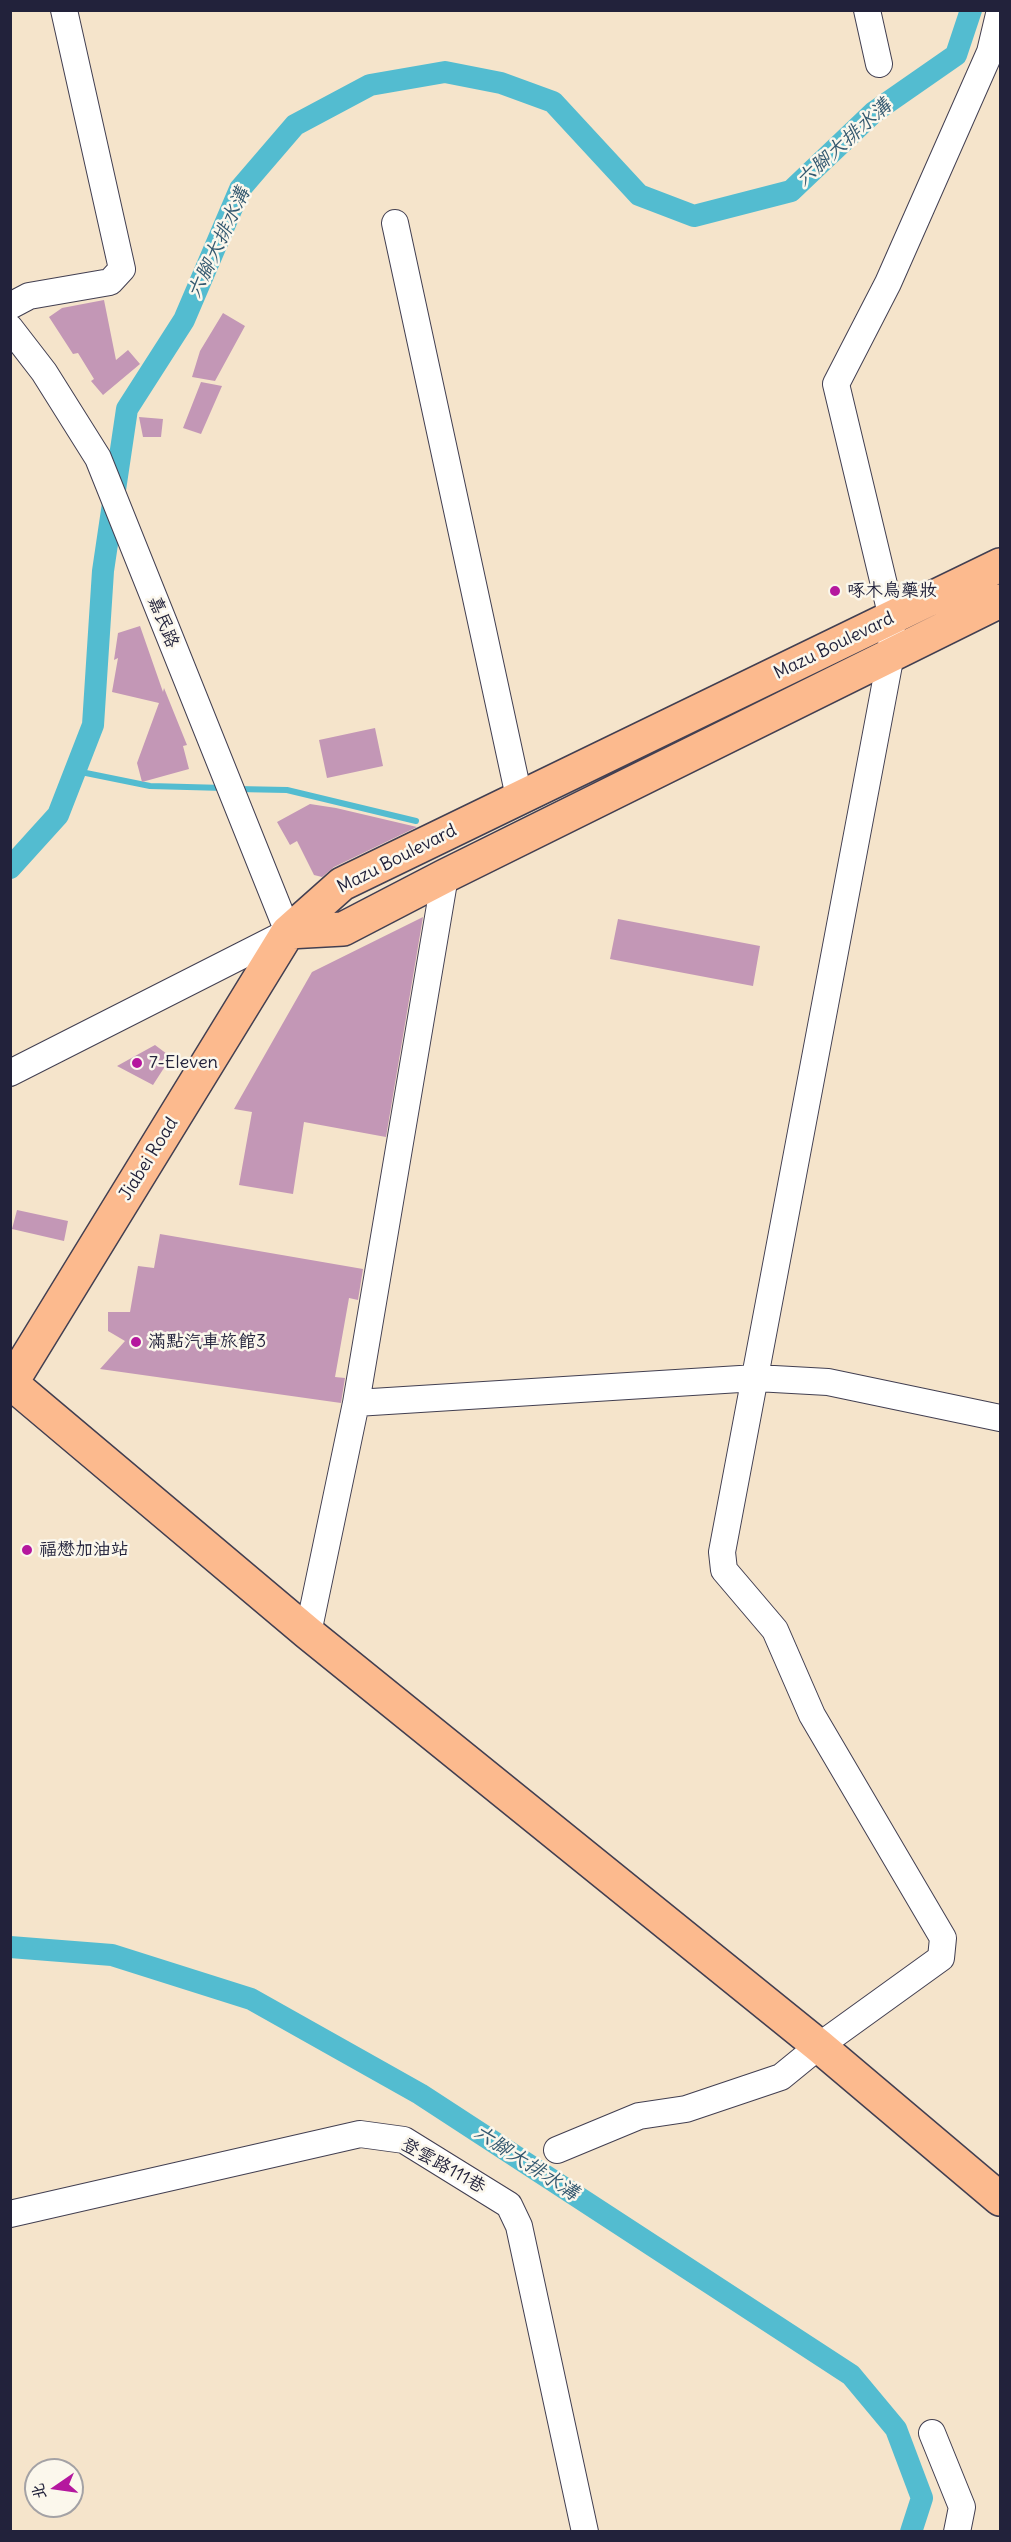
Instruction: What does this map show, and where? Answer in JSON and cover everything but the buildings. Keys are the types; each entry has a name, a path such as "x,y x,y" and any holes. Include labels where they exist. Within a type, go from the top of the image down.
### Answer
{"main road":[{"name":"Mazu Boulevard","path":"288,932 342,884 1000,565"},
{"name":"Mazu Boulevard","path":"288,932 343,929 445,876 1000,601"},
{"name":"Jiabei Road","path":"11,1383 288,932"},
{"path":"11,1383 308,1633 819,2046 1000,2199"}],"street":[{"path":"10,306 29,296 110,282 122,269 64,10"},
{"path":"867,10 879,64"},
{"path":"557,2150 639,2116 686,2109 782,2077 819,2046 941,1958 943,1938 812,1715 775,1630 724,1570 722,1552 891,654 892,618 836,384 888,282 990,52 1000,10"},
{"path":"395,223 519,798"},
{"name":"嘉民路","path":"10,327 44,372 98,458 288,932"},
{"path":"308,1633 356,1403 445,876"},
{"path":"10,1073 288,932"},
{"path":"356,1403 756,1378 828,1382 1000,1418"},
{"name":"登雲路111巷","path":"10,2214 360,2134 404,2140 509,2205 519,2226 585,2532"},
{"path":"932,2433 962,2507 957,2532"}],"waterway":[{"name":"六腳大排水溝","path":"10,868 58,815 93,725 103,571 127,409 184,320 240,189 295,125 370,85 445,72 501,83 553,102 639,195 694,216 791,191 874,112 956,55 971,10"},
{"path":"76,771 150,786 224,788"},
{"path":"237,789 287,790 416,821"},
{"name":"六腳大排水溝","path":"10,1947 112,1955 251,1999 420,2094 851,2375 896,2429 922,2498 911,2532"}],"place":[{"name":"啄木鳥藥妝","path":"835,591"},
{"name":"7-Eleven","path":"137,1063"},
{"name":"滿點汽車旅館3","path":"136,1342"},
{"name":"福懋加油站","path":"27,1550"}]}
